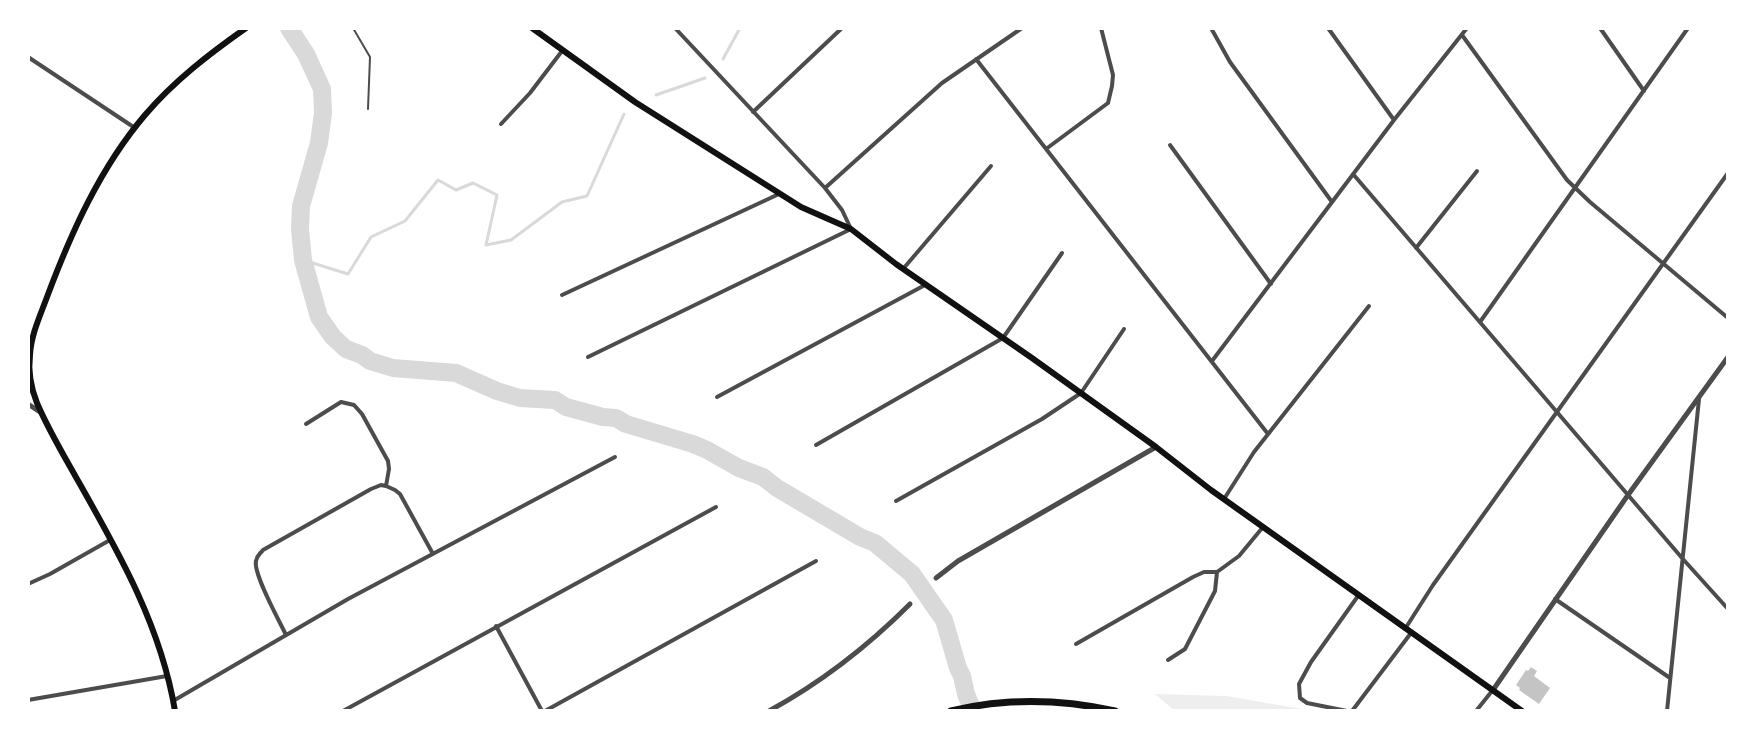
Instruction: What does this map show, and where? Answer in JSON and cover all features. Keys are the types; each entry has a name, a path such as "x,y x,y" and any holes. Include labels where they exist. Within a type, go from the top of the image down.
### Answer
{"main road":[{"path":"175,711 146,609 40,412 29,365 31,343 70,239 117,153 151,108 188,72 246,28"},
{"path":"532,28 635,102 779,194 851,229 1522,711"},
{"path":"951,711 989,704 1044,701 1115,711"}],"street":[{"path":"588,357 851,229 842,210 825,188 675,28"},
{"path":"753,112 842,28"},
{"path":"825,188 931,92 1022,28"},
{"path":"1046,149 1108,103 1113,75 1101,28"},
{"path":"1211,28 1230,62 1332,202"},
{"path":"1328,28 1394,120"},
{"path":"1212,361 1467,28"},
{"path":"1600,28 1644,91"},
{"path":"1480,322 1688,28"},
{"path":"1462,35 1567,180 1728,318"},
{"path":"501,124 562,51"},
{"path":"28,57 135,128"},
{"path":"976,59 1268,434"},
{"path":"1170,145 1271,284"},
{"path":"903,269 991,166"},
{"path":"1416,248 1477,171"},
{"path":"1358,595 1299,684 1300,698 1307,703 1350,711 1409,631 1433,585 1728,173"},
{"path":"1353,174 1728,609"},
{"path":"562,295 779,194"},
{"path":"816,445 1003,338 1062,253"},
{"path":"717,397 925,285"},
{"path":"1224,499 1254,452 1369,306"},
{"path":"896,501 1042,419 1081,393 1124,329"},
{"path":"28,351 31,343"},
{"path":"1476,711 1728,357"},
{"path":"1667,711 1699,397"},
{"path":"306,424 341,402 354,405 388,461 386,486"},
{"path":"28,404 40,412"},
{"path":"936,578 958,561 1156,447"},
{"path":"173,701 348,599 615,457"},
{"path":"286,635 259,579 256,559 263,550 371,489 381,485 400,494 433,554"},
{"path":"343,711 716,507"},
{"path":"1076,644 1193,577 1204,572 1217,572 1239,556 1263,526"},
{"path":"28,584 111,539"},
{"path":"496,626 544,711 816,561"},
{"path":"1168,660 1185,649 1215,591 1217,572"},
{"path":"1555,599 1670,678"},
{"path":"769,711 838,668 910,604"},
{"path":"28,700 167,676"}],"lane":[{"path":"353,28 370,57 368,109"}],"shaded area":[{"path":"1155,694 1226,696 1314,711 1175,711"}],"building":[{"path":"1531,667 1537,671 1534,676 1550,688 1539,704 1516,685"}],"waterway":[{"path":"289,28 306,54 322,89 319,143 301,206 300,229 303,260 319,317 333,337 346,349 370,361 393,368 456,373 520,398 555,400 566,407 616,418 626,424 693,444 763,477 860,537 875,543 912,574 944,620 973,711"},
{"path":"723,59 740,28"},
{"path":"656,95 705,78"},
{"path":"303,260 348,274 371,237 405,221 438,180 456,190 473,183 497,195 486,245 511,240 562,202 587,196 624,114"}]}
